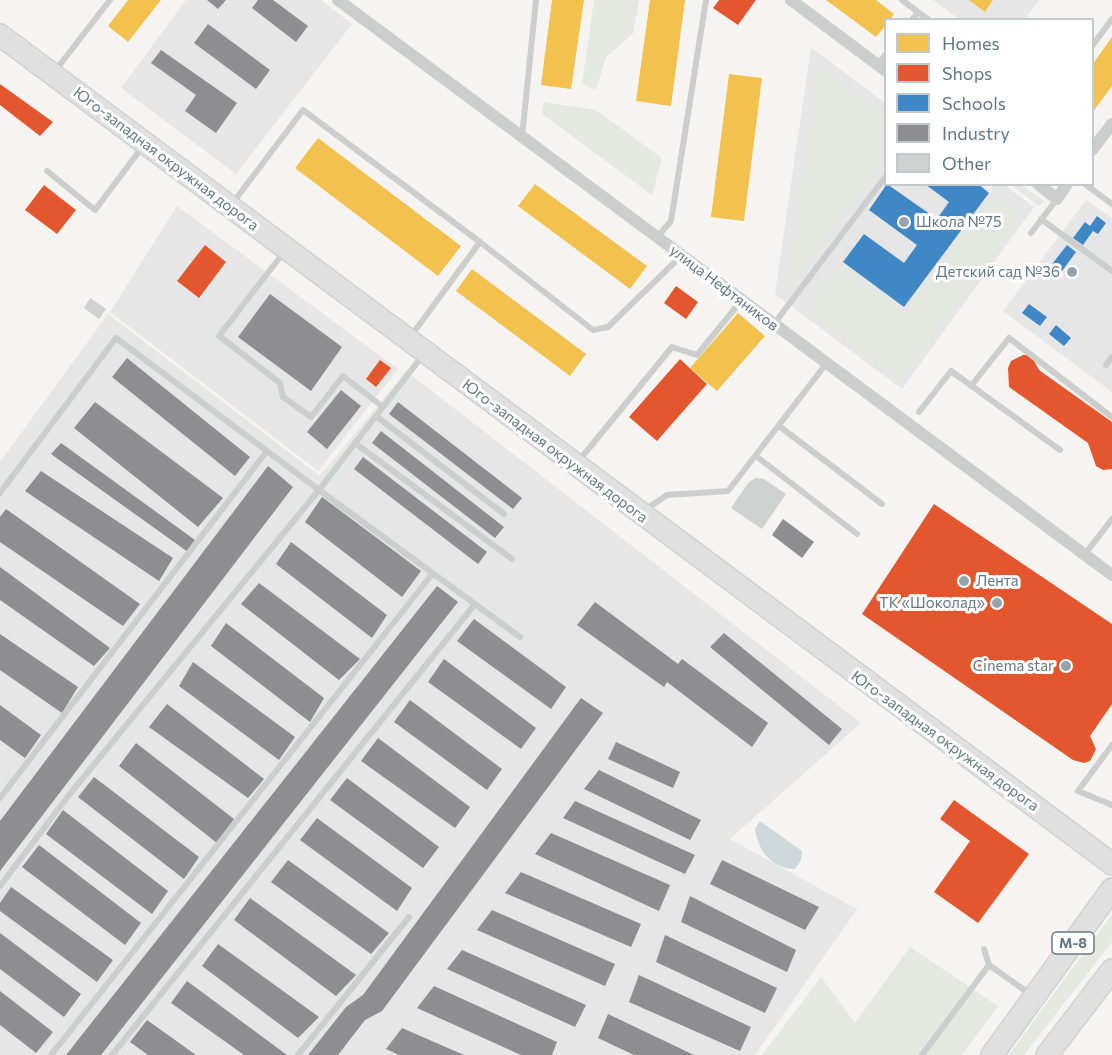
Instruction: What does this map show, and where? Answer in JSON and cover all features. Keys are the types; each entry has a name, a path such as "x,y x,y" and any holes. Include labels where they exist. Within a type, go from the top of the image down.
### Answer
{"highway":[{"name":"Юго-западная окружная дорога","path":"0,35 1112,864"},
{"name":"М-8","path":"992,1055 1112,889"},
{"path":"1047,1055 1112,970"}],"street":[{"name":"улица Нефтяников","path":"338,0 773,325 1112,574"},
{"path":"791,0 881,68"},
{"path":"1094,147 1112,124"},
{"path":"1041,186 1057,199 1066,186"}],"lane":[{"path":"52,74 110,0"},
{"path":"522,137 536,0"},
{"path":"657,238 671,221 706,0"},
{"path":"902,0 926,18"},
{"path":"914,18 918,12"},
{"path":"1094,43 1112,19"},
{"path":"230,206 303,110 480,242 593,330 608,327 681,256"},
{"path":"47,171 95,210 145,143"},
{"path":"773,325 884,177"},
{"path":"1088,186 1112,204"},
{"path":"1031,233 1057,199"},
{"path":"1041,219 1112,271"},
{"path":"0,886 69,795 319,490 383,407 480,242"},
{"path":"287,249 219,336 280,383 283,397 311,417 343,376 383,407"},
{"path":"575,465 672,347 697,355 741,301"},
{"path":"0,493 116,338 267,452 520,637"},
{"path":"971,386 1009,338 1112,417"},
{"path":"1106,365 1112,357"},
{"path":"640,514 667,495 728,491 826,364"},
{"path":"919,412 951,371 1060,450"},
{"path":"376,416 504,514"},
{"path":"779,426 882,504"},
{"path":"356,443 512,559"},
{"path":"0,798 267,452"},
{"path":"756,456 857,534"},
{"path":"1085,554 1112,519"},
{"path":"51,1055 433,573"},
{"path":"112,1055 475,604"},
{"path":"1112,745 1078,791 1112,805"},
{"path":"298,1055 409,917"},
{"path":"984,949 989,965 1033,996"},
{"path":"922,1055 989,965"}],"shaded area":[{"path":"186,0 321,0 352,24 236,174 121,88"},
{"path":"594,0 639,0 633,34 606,57 596,90 582,84"},
{"path":"933,0 1039,0 1026,18 958,18"},
{"name":"Школа №75","path":"811,47 884,102 884,186 984,186 990,190 993,186 1006,186 1034,207 902,389 775,294"},
{"path":"818,65 884,114 884,162 785,293"},
{"path":"544,102 596,110 662,158 652,195 542,114"},
{"path":"1012,186 1023,186 1044,201 1039,206"},
{"path":"994,194 1023,216 900,381 806,312 840,267 905,314"},
{"name":"Детский сад №36","path":"1086,200 1112,218 1112,392 1003,311"},
{"path":"177,206 398,369 318,471 110,312"},
{"path":"108,314 320,476 406,371 861,723 730,839 857,909 755,1055 0,1055 0,462"},
{"path":"760,821 802,851 801,860 795,869 779,866 763,851 755,829"},
{"path":"1112,914 1112,942 1024,1055 1009,1055"},
{"path":"910,947 998,1006 962,1055 762,1055 821,977 855,1023"}],"building: Homes":[{"path":"128,0 161,0 128,42 108,26"},
{"path":"552,0 584,0 571,89 541,85"},
{"path":"650,0 685,0 671,106 636,101"},
{"path":"826,0 876,0 894,14 891,18 884,18 884,27 876,37"},
{"path":"969,0 993,0 985,12"},
{"path":"1112,37 1112,86 1094,110 1094,62"},
{"path":"729,74 762,78 744,221 711,217"},
{"path":"318,138 461,246 438,276 295,168"},
{"path":"535,184 647,266 630,289 518,206"},
{"path":"472,269 586,354 570,376 456,291"},
{"path":"738,313 765,336 717,391 690,368"}],"building: Shops":[{"path":"719,0 756,0 738,25 713,8"},
{"path":"0,84 53,122 40,136 0,105"},
{"path":"44,185 76,210 57,234 25,210"},
{"path":"205,245 226,262 199,298 177,281"},
{"path":"676,286 698,302 686,319 664,303"},
{"path":"1023,355 1031,355 1039,370 1112,422 1112,469 1103,470 1096,466 1088,443 1009,387 1008,368 1011,361"},
{"path":"680,359 707,384 657,441 629,417"},
{"path":"380,360 391,368 376,387 366,379"},
{"name":"ТК «Шоколад»","path":"934,504 1112,624 1112,704 1090,736 1096,749 1090,761 1084,763 1073,760 862,614"},
{"path":"954,800 1029,854 978,923 934,892 970,841 940,819"}],"building: Schools":[{"path":"886,186 890,186 937,219 949,202 928,186 980,186 989,193 904,307 843,262 864,234 904,263 917,245 869,210"},
{"path":"1097,216 1106,223 1098,234 1093,231 1083,245 1073,238 1085,222 1090,226"},
{"path":"1067,245 1076,252 1059,275 1049,268"},
{"path":"1029,304 1047,317 1040,326 1022,313"},
{"path":"1056,325 1071,338 1064,346 1049,334"}],"building: Industry":[{"path":"207,0 226,0 218,9"},
{"path":"258,0 273,0 308,26 296,42 252,8"},
{"path":"208,24 270,70 256,89 194,43"},
{"path":"161,50 237,103 216,133 185,111 196,95 151,63"},
{"path":"270,294 342,347 311,391 238,337"},
{"path":"127,358 250,457 235,476 112,377"},
{"path":"341,390 361,406 327,449 307,432"},
{"path":"95,402 223,498 198,527 74,428"},
{"path":"398,402 522,498 513,509 389,414"},
{"path":"381,431 504,527 495,538 372,443"},
{"path":"61,443 195,540 188,552 51,454"},
{"path":"363,457 487,552 478,564 354,469"},
{"path":"268,466 293,487 0,871 0,821"},
{"path":"41,471 173,558 159,581 25,491"},
{"path":"322,497 421,571 402,597 305,522"},
{"path":"6,509 140,604 123,626 0,542 0,517"},
{"path":"783,519 814,542 802,558 772,535"},
{"path":"291,542 387,615 372,638 276,564"},
{"path":"0,567 110,648 94,666 0,600"},
{"path":"259,583 360,659 339,680 241,604"},
{"path":"437,586 458,602 101,1055 66,1055"},
{"path":"595,602 678,664 682,659 768,723 752,747 667,682 664,687 577,625"},
{"path":"474,619 566,687 551,709 457,641"},
{"path":"226,623 324,698 310,722 211,646"},
{"path":"724,633 842,729 829,745 710,647"},
{"path":"0,634 78,687 62,713 0,670"},
{"path":"444,659 536,728 521,749 428,682"},
{"path":"193,662 295,737 279,760 179,686"},
{"path":"581,698 603,713 382,1011 365,1020 338,1055 308,1055 346,1007 363,995"},
{"path":"410,700 502,769 487,790 394,722"},
{"path":"167,704 264,779 248,798 149,727"},
{"path":"0,705 41,735 25,758 0,740"},
{"path":"378,738 470,807 455,828 361,761"},
{"path":"616,742 680,772 673,788 608,759"},
{"path":"136,743 234,819 217,843 119,766"},
{"path":"599,770 701,820 690,840 584,789"},
{"path":"94,777 199,857 184,879 78,797"},
{"path":"347,778 439,847 423,868 330,800"},
{"path":"575,801 695,855 685,874 563,818"},
{"path":"63,810 168,891 152,914 46,834"},
{"path":"317,818 412,888 397,911 300,840"},
{"path":"551,833 670,885 659,911 535,854"},
{"path":"39,845 141,923 125,945 22,867"},
{"path":"288,860 389,933 371,954 271,882"},
{"path":"722,860 819,907 805,930 710,884"},
{"path":"521,872 641,924 631,947 505,893"},
{"path":"11,887 113,960 97,982 0,911 0,903"},
{"path":"690,896 796,950 787,972 681,922"},
{"path":"250,898 356,975 336,996 234,920"},
{"path":"492,910 615,964 605,986 477,930"},
{"path":"0,933 81,994 64,1017 0,969"},
{"path":"665,935 777,988 765,1013 656,962"},
{"path":"218,944 319,1017 298,1038 202,966"},
{"path":"462,950 586,1005 575,1027 447,969"},
{"path":"639,975 751,1027 740,1051 629,1002"},
{"path":"187,981 287,1055 244,1055 171,1003"},
{"path":"434,986 557,1042 552,1055 521,1055 417,1008"},
{"path":"0,991 53,1032 36,1053 0,1025"},
{"path":"608,1014 694,1055 634,1055 598,1038"},
{"path":"147,1020 196,1055 148,1055 130,1042"},
{"path":"402,1028 464,1055 399,1055 386,1049"}],"building: Other":[{"path":"90,298 106,309 99,319 84,308"},
{"path":"755,478 764,479 786,494 762,529 731,508 748,483"}],"place":[{"name":"Школа №75","path":"904,222"},
{"name":"Детский сад №36","path":"1072,272"},
{"name":"Лента","path":"964,581"},
{"name":"ТК «Шоколад»","path":"997,603"},
{"name":"Cinema star","path":"1066,666"}]}
